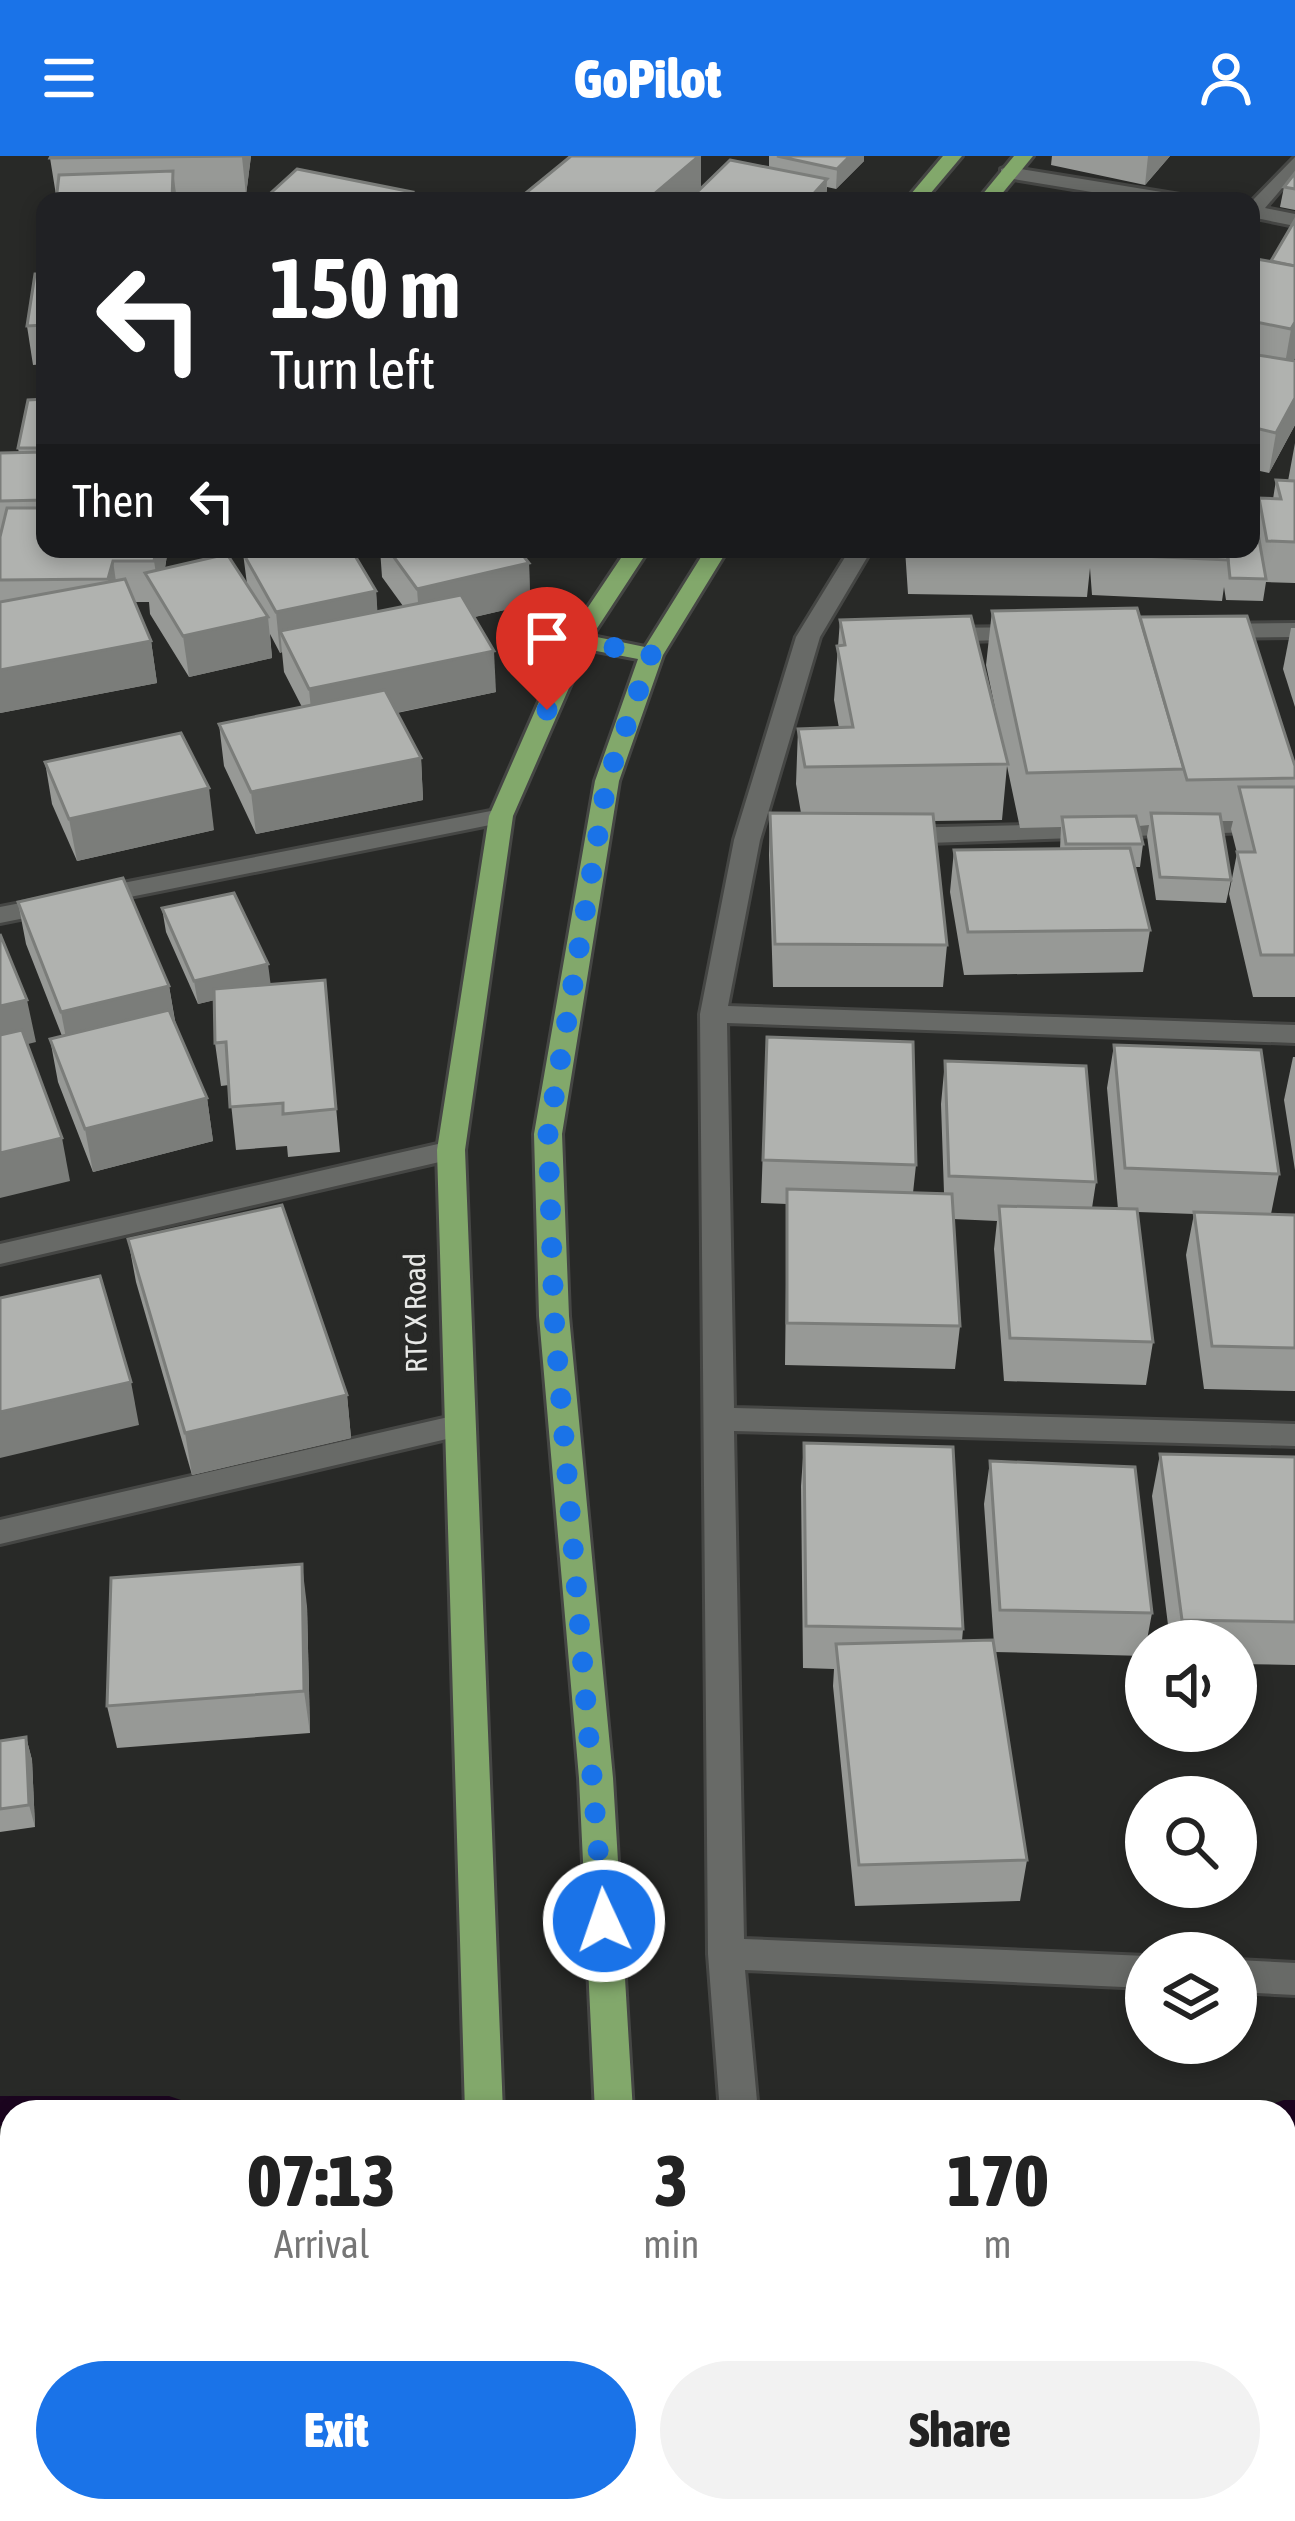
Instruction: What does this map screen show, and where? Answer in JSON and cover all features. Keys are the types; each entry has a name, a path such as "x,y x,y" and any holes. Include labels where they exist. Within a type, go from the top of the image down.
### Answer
{"main road":[{"path":"922,192 952,156"},
{"path":"993,192 1024,156"},
{"name":"RTC X Road","path":"484,2100 451,1150 501,816 578,640 632,558"},
{"path":"613,2100 596,1778 554,1316 548,1134 607,781 651,655 711,558"},
{"path":"578,640 651,655"}],"street":[{"path":"1260,202 1295,162"},
{"path":"1008,173 1068,192"},
{"path":"1260,213 1295,220"},
{"path":"738,2100 726,1954 713,1014 820,636 857,558"},
{"path":"1179,632 1295,630"},
{"path":"901,635 1063,633"},
{"path":"0,915 501,816"},
{"path":"865,837 1241,826"},
{"path":"713,1014 1295,1034"},
{"path":"0,1254 451,1150"},
{"path":"716,1419 1295,1435"},
{"path":"0,1532 457,1426"},
{"path":"726,1954 1125,1971"},
{"path":"1257,1977 1295,1978"}],"building":[{"path":"51,156 242,156 50,158"},
{"path":"571,156 699,156 657,192 527,192"},
{"path":"777,156 850,156 837,169"},
{"path":"730,160 827,179 815,192 697,192"},
{"path":"297,169 412,192 272,192"},
{"path":"173,171 172,192 57,192 59,175"},
{"path":"1295,220 1295,266 1271,261"},
{"path":"1260,260 1295,266 1291,329 1260,323"},
{"path":"35,274 36,274 36,326 27,326"},
{"path":"1260,355 1295,361 1295,398 1276,433 1260,429"},
{"path":"28,400 36,400 36,448 18,448"},
{"path":"36,452 36,500 0,501 0,453"},
{"path":"1276,480 1295,481 1295,542 1267,541 1260,498 1281,499"},
{"path":"7,508 36,508 36,558 154,558 113,561 108,579 0,580 0,537"},
{"path":"1260,545 1266,579 1230,578 1228,558 1260,558"},
{"path":"230,558 268,617 183,636 145,573"},
{"path":"246,558 356,558 376,591 276,612"},
{"path":"395,558 525,558 529,563 417,589"},
{"path":"125,579 151,641 0,670 0,602"},
{"path":"461,595 494,651 309,689 280,631"},
{"path":"1137,608 1184,769 1027,773 992,611"},
{"path":"971,616 1008,764 805,767 798,729 853,727 837,646 845,645 840,620"},
{"path":"1247,616 1295,778 1187,780 1140,617"},
{"path":"385,690 421,758 251,792 219,724"},
{"path":"181,733 209,788 69,819 45,762"},
{"path":"1239,787 1295,787 1295,955 1261,955 1237,852 1255,852"},
{"path":"770,813 933,814 947,945 775,944"},
{"path":"1151,813 1220,814 1231,880 1160,877"},
{"path":"1136,816 1143,844 1066,844 1062,817"},
{"path":"1130,848 1150,930 968,932 954,850"},
{"path":"123,878 169,986 61,1012 18,902"},
{"path":"234,893 268,964 194,981 162,908"},
{"path":"0,934 27,1000 0,1006"},
{"path":"325,980 336,1109 283,1114 283,1103 230,1107 226,1042 215,1043 214,989"},
{"path":"169,1010 207,1098 85,1129 50,1039"},
{"path":"22,1030 62,1138 0,1153 0,1035"},
{"path":"767,1037 913,1042 916,1165 763,1160"},
{"path":"1114,1045 1261,1050 1279,1174 1125,1168"},
{"path":"945,1061 1086,1066 1096,1182 949,1176"},
{"path":"787,1189 952,1194 960,1326 787,1323"},
{"path":"282,1205 347,1395 185,1433 128,1239"},
{"path":"999,1206 1137,1209 1153,1342 1010,1338"},
{"path":"1194,1212 1295,1215 1295,1348 1212,1346"},
{"path":"100,1276 131,1382 0,1412 0,1298"},
{"path":"804,1443 953,1447 963,1629 806,1626"},
{"path":"1160,1454 1295,1457 1295,1622 1182,1620"},
{"path":"990,1461 1135,1467 1152,1613 1000,1610"},
{"path":"302,1564 304,1691 107,1706 111,1578"},
{"path":"993,1640 1027,1860 859,1865 836,1644"},
{"path":"26,1737 29,1805 0,1809 0,1741"}],"route":[{"path":"547,710 578,640 651,655 607,781 548,1134 554,1316 596,1778 604,1921"}]}
